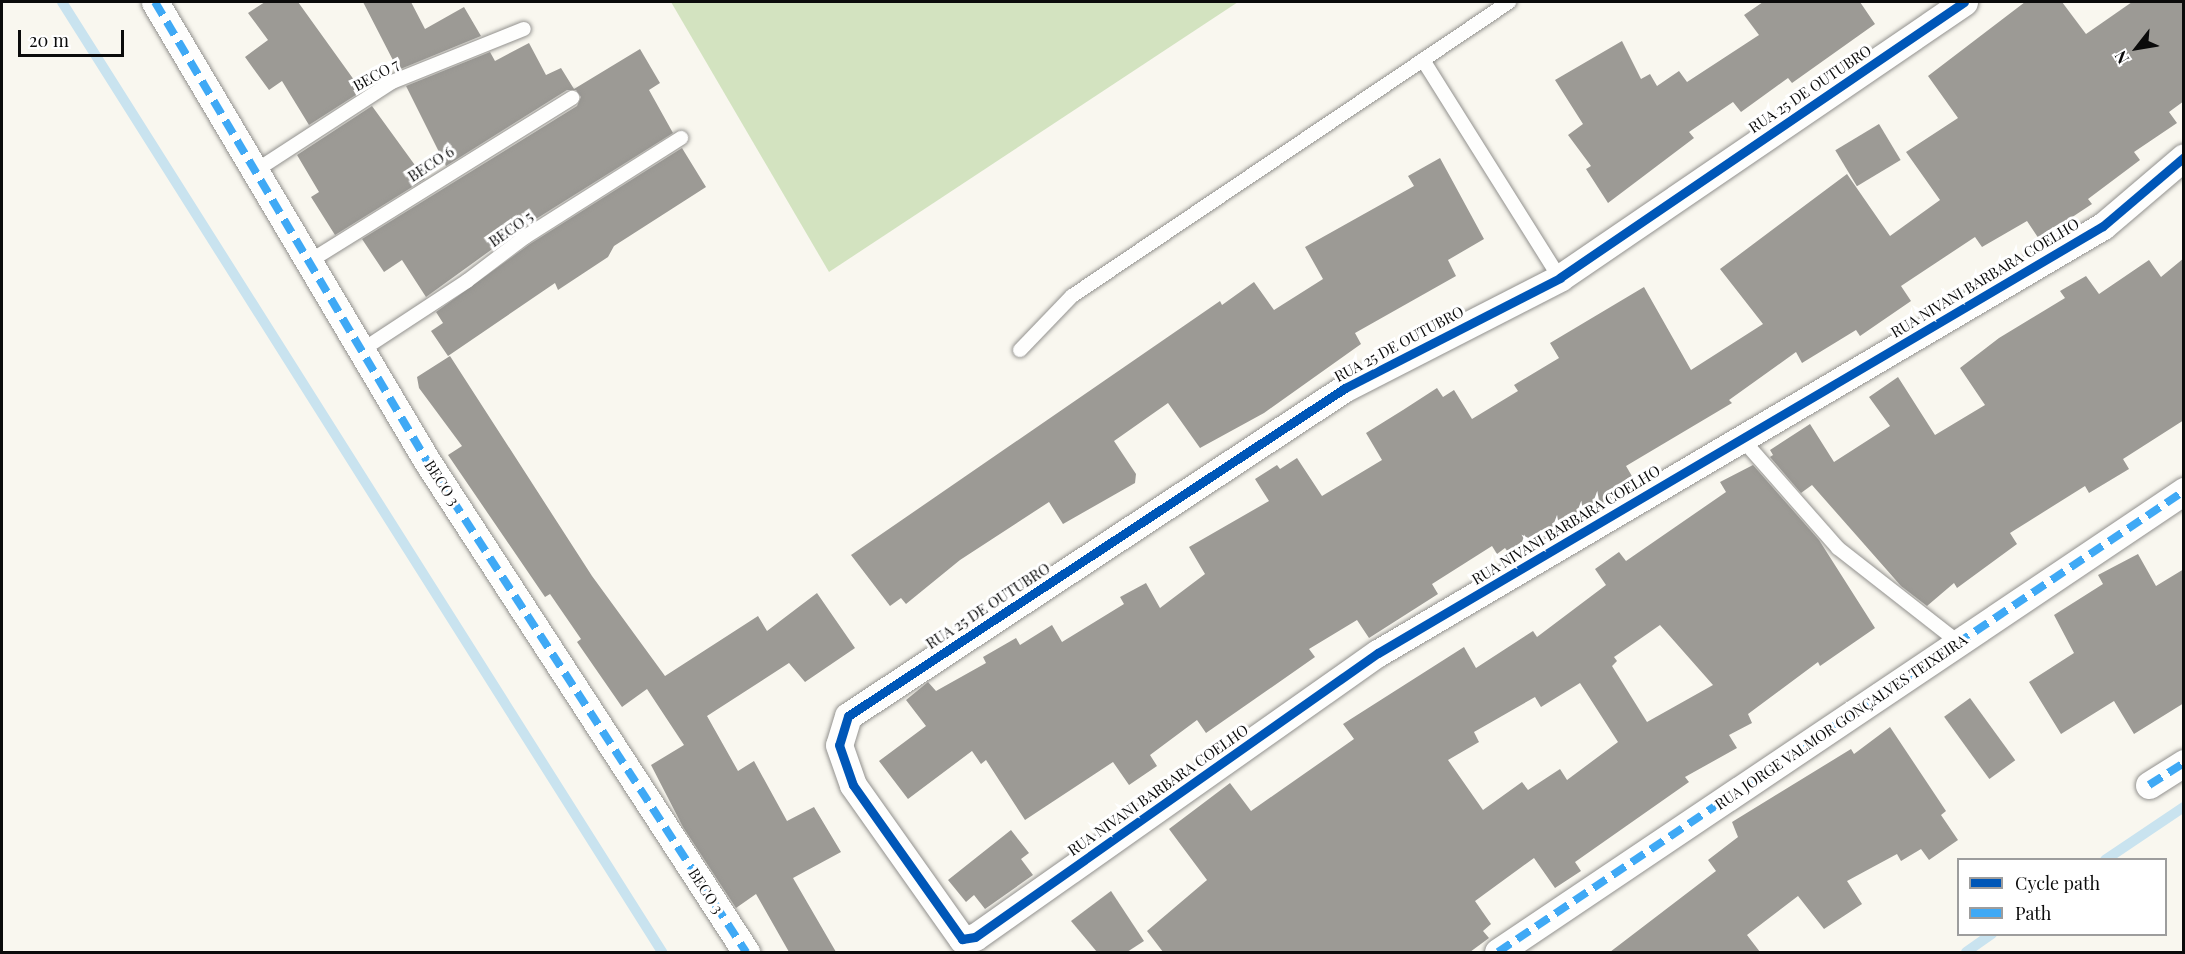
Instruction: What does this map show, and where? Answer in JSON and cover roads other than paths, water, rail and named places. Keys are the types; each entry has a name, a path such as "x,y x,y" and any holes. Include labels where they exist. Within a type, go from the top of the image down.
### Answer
{"street":[{"name":"BECO 3","path":"155,2 427,461 746,952"},
{"name":"RUA 25 DE OUTUBRO","path":"975,937 962,939 853,785 839,745 848,716 1345,388 1560,278 1964,2"},
{"name":"RUA NIVANI BARBARA COELHO","path":"975,937 1378,653 2103,226 2184,157"},
{"name":"RUA JORGE VALMOR GONÇALVES TEIXEIRA","path":"1498,952 2184,491"},
{"path":"2149,785 2184,762"}],"lane":[{"path":"1020,350 1072,296 1509,2"},
{"name":"BECO 7","path":"255,171 392,82 524,29"},
{"path":"1423,60 1560,278"},
{"name":"BECO 6","path":"310,261 572,98"},
{"name":"BECO 5","path":"362,350 468,281 525,237 681,138"},
{"path":"1742,439 1838,548 1959,643"}],"waterway":[{"path":"62,2 662,952"},
{"path":"2108,858 2184,807"},
{"path":"1966,952 1989,936"}]}
